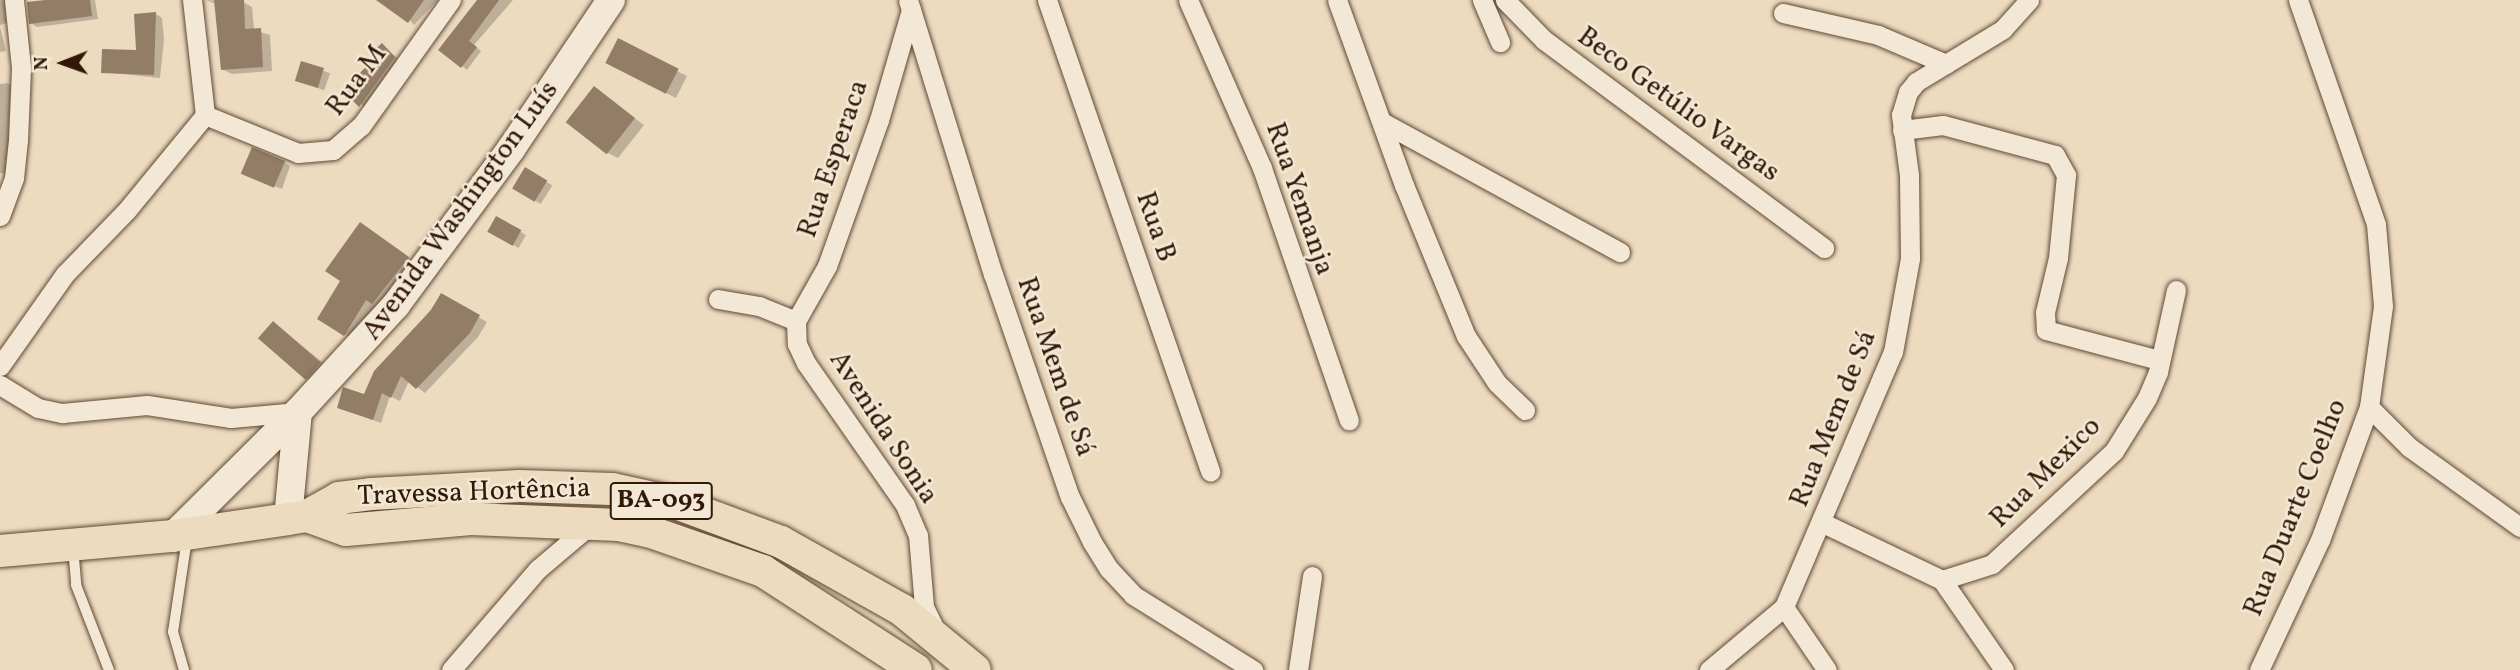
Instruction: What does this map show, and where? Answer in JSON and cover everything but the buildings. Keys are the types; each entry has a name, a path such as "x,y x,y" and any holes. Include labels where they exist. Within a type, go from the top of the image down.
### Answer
{"main road":[{"name":"Avenida Washington Luís","path":"180,535 298,412 404,295 511,149 611,0"},
{"path":"297,518 298,412"},
{"name":"Travessa Hortência","path":"0,551 180,535 297,518 339,498 520,486 612,489 676,503 781,542 902,610 976,670"},
{"name":"Travessa Hortência","path":"297,518 346,530 471,519 648,531 763,571 916,670"}],"street":[{"path":"0,216 13,178 18,140 21,67 14,0"},
{"path":"0,366 65,274 127,210 205,115 192,0"},
{"name":"Rua M","path":"205,115 298,153 333,150 361,126 451,0"},
{"name":"Rua B","path":"1047,0 1210,472"},
{"name":"Rua Yemanja","path":"1188,0 1262,168 1349,420"},
{"path":"1337,0 1466,336 1497,383 1525,410"},
{"path":"1482,0 1500,42"},
{"name":"Beco Getúlio Vargas","path":"1505,0 1544,40 1824,248"},
{"name":"Rua Mem de Sá","path":"1709,670 1784,607 1823,523 1899,331 1910,225 1901,115 1908,92 1946,64 2003,29 2029,0"},
{"name":"Rua Duarte Coelho","path":"2259,670 2320,541 2370,407 2383,306 2376,224 2298,0"},
{"name":"Rua Mem de Sá","path":"909,5 993,274 1070,497 1092,542 1109,569 1133,594 1253,670"},
{"name":"Rua Esperaca","path":"796,321 827,266 878,120 909,5"},
{"path":"1783,13 1878,35 1946,64"},
{"path":"1384,123 1620,252"},
{"path":"1902,130 1943,125 2055,155 2066,175 2058,258 2045,312 2046,330 2159,360"},
{"name":"Rua Mexico","path":"1942,580 1992,564 2099,468 2147,398 2176,290"},
{"path":"718,299 759,306 796,321"},
{"name":"Avenida Sonia","path":"796,321 797,344 806,363 905,505 918,535 929,621 941,638 976,670"},
{"path":"0,385 38,408 62,413 147,405 231,418 298,412"},
{"path":"2370,407 2409,447 2520,527"},
{"path":"1823,523 1942,580 2004,670"},
{"path":"451,670 538,569 590,525"},
{"path":"1298,670 1312,576"},
{"path":"1784,607 1827,670"}],"lane":[{"path":"180,535 173,632 184,670"},
{"path":"72,545 76,585 109,670"}]}
